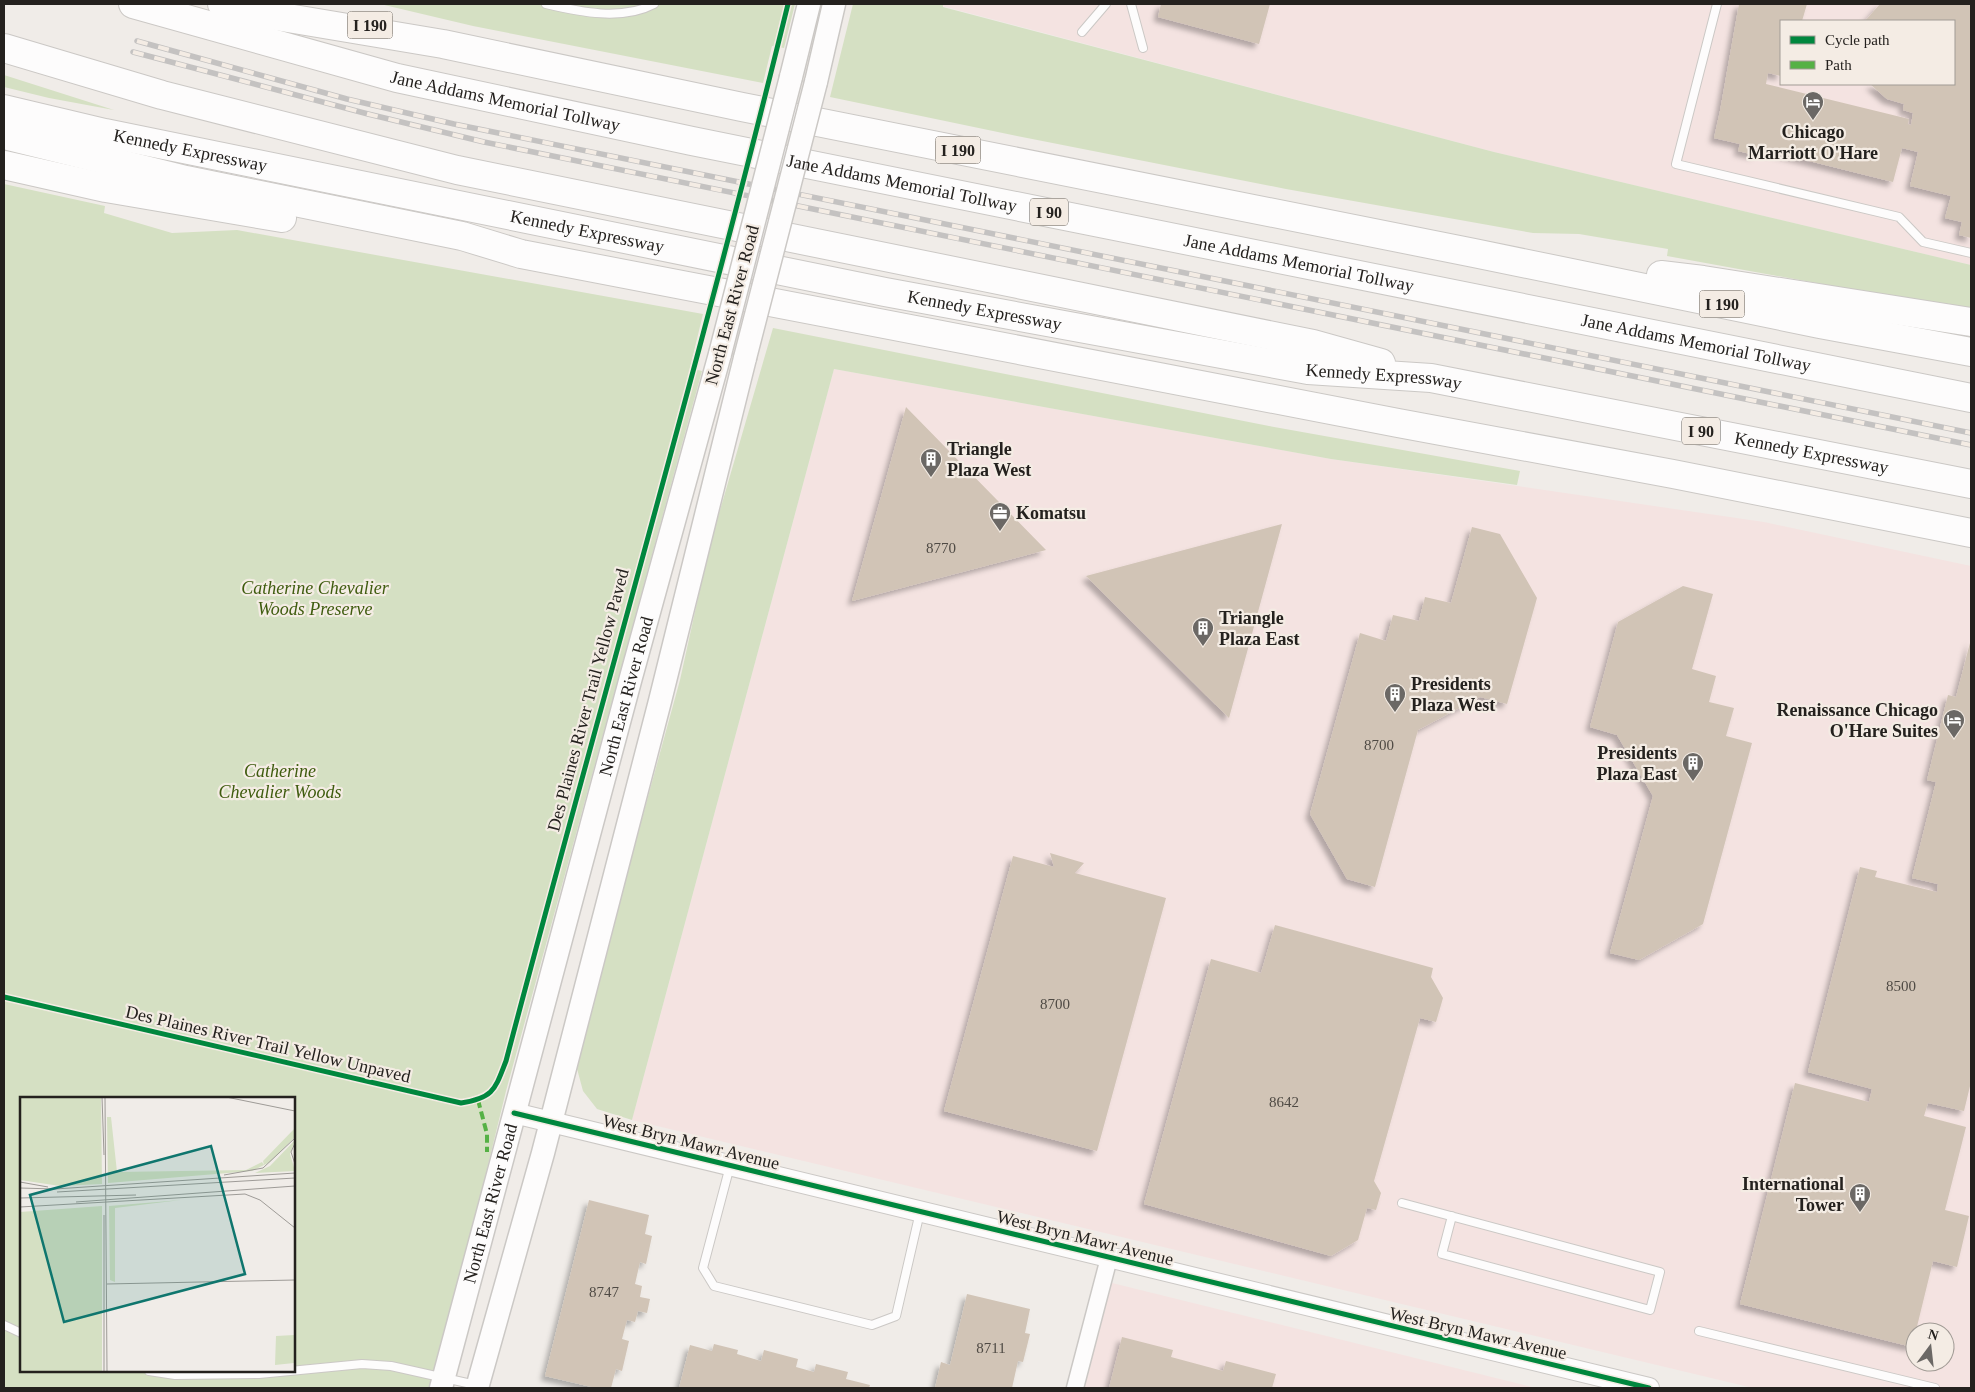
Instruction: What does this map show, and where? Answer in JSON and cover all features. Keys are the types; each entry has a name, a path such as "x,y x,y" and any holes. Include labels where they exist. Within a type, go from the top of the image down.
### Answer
{"highway":[{"name":"Jane Addams Memorial Tollway","path":"133,4 397,78 644,131 1971,398"},
{"path":"222,4 270,15 442,44"},
{"name":"I 190","path":"298,4 442,44 742,107 1820,324 1971,352"},
{"name":"I 90","path":"4,48 162,95 458,170 1313,344 1431,378"},
{"name":"Kennedy Expressway","path":"4,109 105,133 885,292 1308,370 1431,378 1971,484"},
{"path":"4,135 186,180 462,236 521,254 1971,533"},
{"path":"4,165 106,188 465,250 521,254"},
{"path":"1474,253 1703,280 1971,322"}],"main road":[{"name":"North East River Road","path":"442,1383 720,354 808,4"},
{"name":"North East River Road","path":"477,1387 551,1122 662,692 834,4"}],"street":[{"name":"West Bryn Mawr Avenue","path":"514,1113 1650,1388"},
{"path":"1075,1388 1110,1258"}],"lane":[{"path":"546,4 570,10 627,13 654,4"},
{"path":"1082,32 1106,4"},
{"path":"1717,4 1676,164 1899,217 1923,242 1971,253"},
{"path":"1132,6 1142,48"},
{"path":"730,1166 703,1268 714,1286 872,1325 896,1316 920,1212"},
{"path":"1402,1204 1452,1216 1660,1272 1650,1310 1442,1254 1452,1216"},
{"path":"4,1325 20,1333"},
{"path":"1699,1331 1936,1388"},
{"path":"295,1371 362,1364 391,1366 442,1383 477,1387"},
{"path":"155,1372 174,1375 280,1372"}],"shaded area":[{"path":"943,4 1971,4 1971,265 1494,152 942,6"},
{"path":"834,369 1331,459 1764,522 1971,566 1971,1388 1753,1388 632,1120"},
{"path":"1104,1281 1536,1388 1077,1388"}],"green space":[{"path":"380,4 795,4 784,48 772,46 763,83 473,26"},
{"path":"853,4 943,4 943,7 1494,152 1971,265 1971,311 1667,256 1668,249 1579,234 1533,233 1286,189 830,97"},
{"path":"4,75 114,110 49,98 4,87"},
{"name":"Catherine Chevalier Woods","path":"4,184 105,206 104,213 172,233 237,230 703,314 690,368 702,371 506,1091 432,1388 4,1388"},
{"path":"773,328 1269,426 1520,471 1517,485 1331,459 834,369 632,1120 597,1109 583,1091 576,1065 680,680 709,548"}],"building":[{"path":"1161,4 1270,4 1259,44 1158,17"},
{"name":"Chicago Marriott O'Hare","path":"1739,4 1807,4 1802,20 1780,20 1780,76 1768,73 1766,84 1909,119 1908,124 1911,125 1913,113 1903,110 1904,104 1887,99 1871,85 1955,85 1955,20 1866,20 1880,4 1971,4 1971,238 1959,235 1962,222 1945,218 1951,196 1910,186 1918,152 1902,148 1893,182 1757,148 1755,155 1738,151 1740,144 1714,138"},
{"name":"Triangle Plaza West","path":"906,407 1046,550 852,601"},
{"name":"Triangle Plaza East","path":"1282,524 1229,718 1086,576"},
{"name":"Presidents Plaza West","path":"1472,527 1500,534 1537,598 1507,704 1480,697 1418,730 1375,887 1347,879 1310,814 1360,633 1386,641 1393,615 1419,621 1425,597 1451,603"},
{"name":"Presidents Plaza East","path":"1683,586 1713,594 1692,669 1716,676 1709,702 1734,708 1726,736 1752,743 1703,924 1639,960 1610,953 1653,796 1617,735 1590,727 1618,622"},
{"path":"1971,639 1971,1082 1964,1111 1928,1103 1924,1116 1966,1127 1945,1210 1969,1216 1957,1267 1933,1261 1918,1322 1905,1322 1905,1345 1740,1304 1795,1083 1869,1102 1872,1089 1808,1072 1860,867 1877,871 1875,877 1937,892 1938,884 1912,878 1936,782 1927,780 1948,695 1956,697"},
{"path":"1050,853 1084,863 1075,873 1166,898 1097,1151 944,1111 1013,856 1054,867"},
{"path":"1275,925 1433,968 1431,977 1443,998 1436,1022 1420,1018 1374,1181 1381,1193 1376,1210 1367,1208 1358,1240 1331,1256 1144,1204 1211,959 1261,973"},
{"path":"589,1200 649,1215 645,1234 652,1236 646,1264 640,1262 635,1284 642,1286 640,1297 650,1299 647,1313 638,1311 635,1322 627,1320 622,1339 629,1341 622,1371 616,1369 611,1388 596,1388 545,1376"},
{"path":"967,1294 1030,1309 1025,1333 1030,1334 1023,1362 1018,1361 1012,1388 935,1388 941,1362 950,1365"},
{"path":"1122,1337 1173,1350 1171,1357 1223,1371 1226,1361 1276,1374 1272,1388 1109,1388"},
{"path":"714,1344 738,1350 737,1354 761,1361 764,1350 798,1359 796,1367 814,1372 816,1364 848,1372 846,1379 870,1385 869,1388 679,1388 690,1345 712,1351"}],"railway":[{"path":"137,41 347,99 454,124 1971,433"},
{"path":"133,52 368,114 484,142 1971,445"}],"marked path":[{"path":"478,1100 487,1134 487,1152"}],"cycle path":[{"name":"Des Plaines River Trail Yellow Paved","path":"4,997 461,1103 480,1098 492,1091 506,1061 685,401 788,4"},
{"path":"514,1113 1649,1388"}],"place":[{"name":"Chicago Marriott O'Hare","path":"1813,121"},
{"name":"Triangle Plaza West","path":"931,478"},
{"name":"Komatsu","path":"1000,532"},
{"name":"Triangle Plaza East","path":"1203,647"},
{"name":"Presidents Plaza West","path":"1395,713"},
{"name":"Renaissance Chicago O'Hare Suites","path":"1954,739"},
{"name":"Presidents Plaza East","path":"1693,782"},
{"name":"International Tower","path":"1860,1213"}],"park label":[{"name":"Catherine Chevalier Woods Preserve","path":"315,598"}]}
